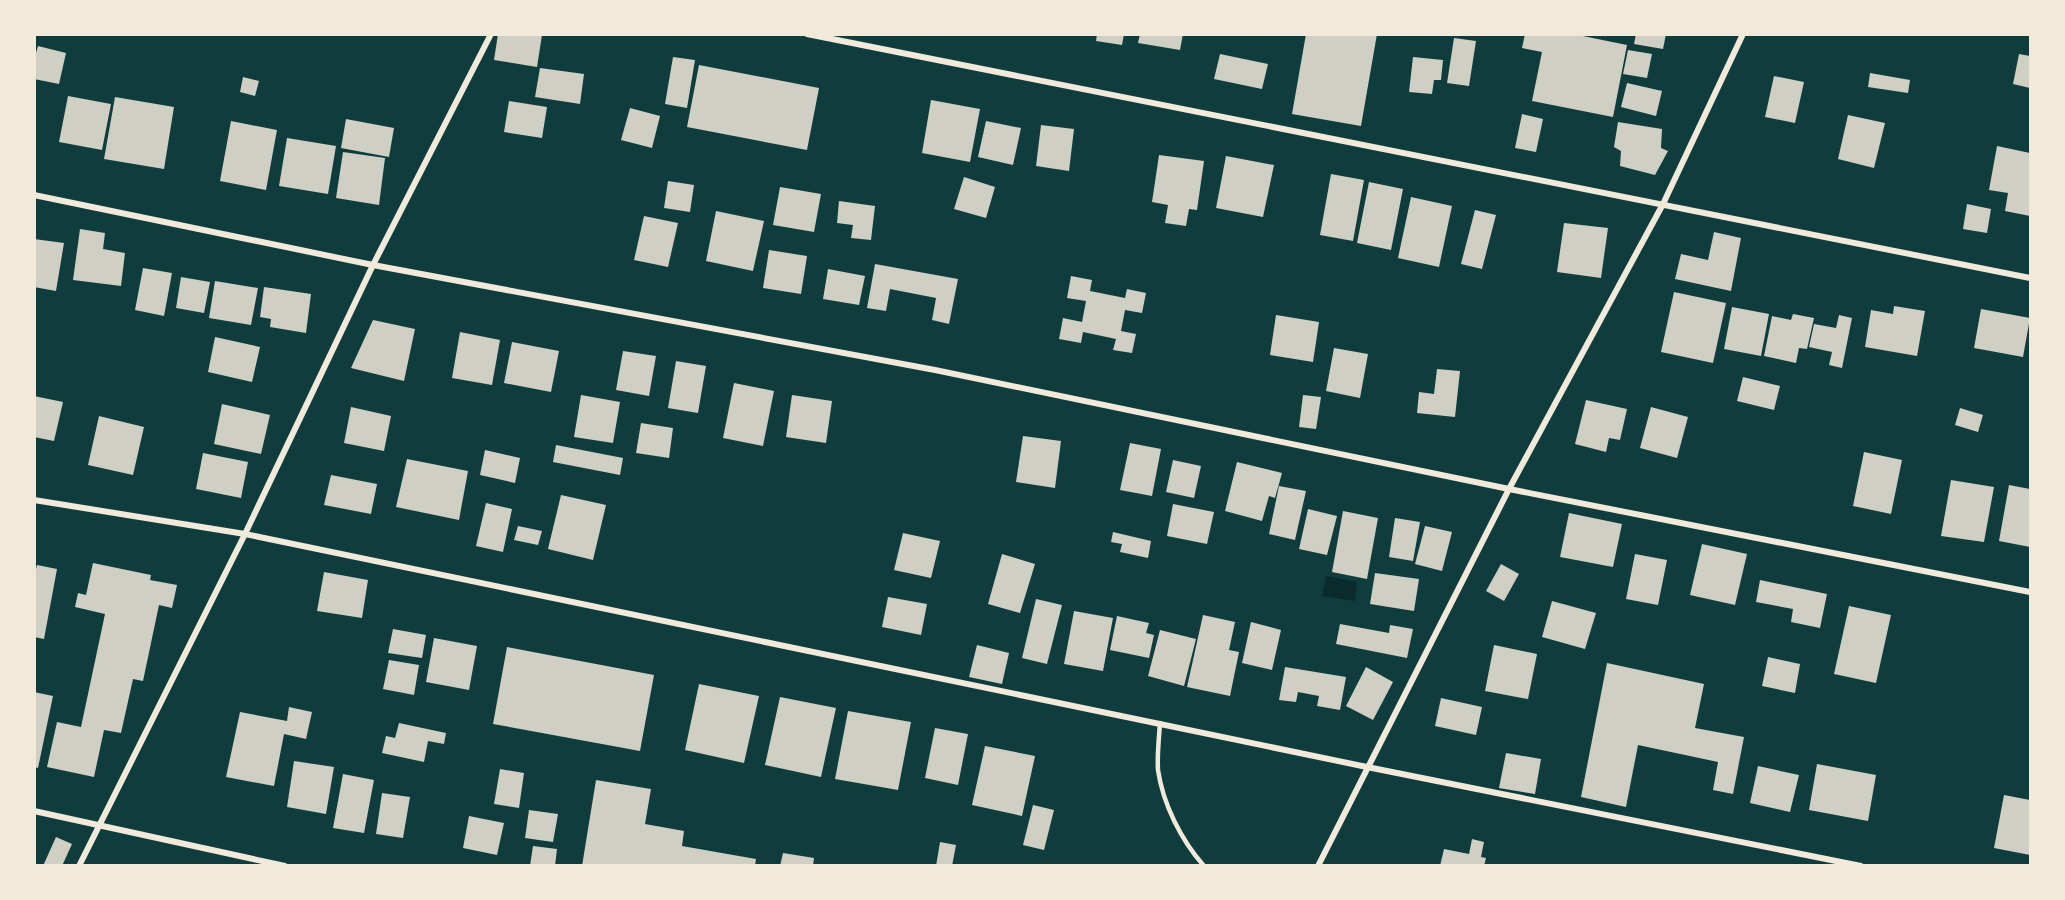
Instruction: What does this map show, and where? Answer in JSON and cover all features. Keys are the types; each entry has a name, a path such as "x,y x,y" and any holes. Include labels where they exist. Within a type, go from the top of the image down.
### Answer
{"street":[{"path":"79,866 245,534 373,265 491,34"},
{"path":"807,34 2031,278"},
{"path":"1318,866 1509,489 1663,204 1743,34"},
{"path":"34,195 373,265 935,370 1509,489 2031,592"},
{"path":"34,500 245,534 1861,866"},
{"path":"34,811 285,866"}],"lane":[{"path":"1160,723 1158,768 1164,797 1181,832 1204,866"}],"water":[{"path":"1326,576 1357,582 1355,601 1322,596"}],"building":[{"path":"498,34 542,35 537,67 494,60"},
{"path":"1097,34 1124,34 1122,45 1096,41"},
{"path":"1140,34 1183,34 1180,50 1138,43"},
{"path":"1306,34 1377,34 1361,126 1292,114"},
{"path":"1525,34 1573,34 1627,45 1613,117 1532,101 1542,52 1522,48"},
{"path":"1636,34 1666,34 1663,49 1634,44"},
{"path":"1454,38 1476,41 1469,86 1447,83"},
{"path":"38,46 66,53 59,84 34,79 34,60"},
{"path":"1628,50 1652,54 1647,78 1623,74"},
{"path":"1220,54 1268,64 1262,89 1214,79"},
{"path":"2019,54 2030,56 2030,88 2013,84"},
{"path":"673,57 695,60 687,108 665,104"},
{"path":"1413,57 1443,60 1441,80 1434,80 1432,94 1409,92"},
{"path":"699,65 819,88 807,150 687,127"},
{"path":"540,68 584,74 580,104 535,97"},
{"path":"1870,73 1910,80 1908,93 1868,87"},
{"path":"1774,76 1804,82 1795,123 1765,117"},
{"path":"243,77 259,81 255,96 240,92"},
{"path":"1627,83 1662,91 1656,116 1621,107"},
{"path":"68,96 111,104 102,150 59,142"},
{"path":"115,97 174,107 164,169 104,159"},
{"path":"931,100 980,109 970,162 922,153"},
{"path":"509,101 547,107 542,138 504,132"},
{"path":"630,108 660,116 652,148 621,140"},
{"path":"1522,114 1543,119 1536,152 1515,148"},
{"path":"1848,115 1885,123 1874,168 1838,159"},
{"path":"346,119 394,128 389,157 341,148"},
{"path":"231,121 277,130 266,190 220,181"},
{"path":"986,121 1021,128 1013,165 978,157"},
{"path":"1618,122 1662,129 1661,148 1668,151 1655,175 1620,166 1621,151 1614,147"},
{"path":"1041,125 1074,129 1069,171 1036,166"},
{"path":"287,138 336,146 328,194 279,186"},
{"path":"1997,146 2030,153 2030,216 2005,211 2008,193 1989,190"},
{"path":"343,152 385,158 379,205 336,198"},
{"path":"1159,155 1204,161 1197,210 1189,209 1186,226 1165,223 1168,205 1152,202"},
{"path":"1226,156 1274,165 1263,217 1216,208"},
{"path":"1331,174 1364,180 1353,241 1320,235"},
{"path":"964,177 995,187 986,218 954,209"},
{"path":"668,181 694,185 690,212 664,208"},
{"path":"1369,182 1403,189 1391,250 1357,243"},
{"path":"780,187 821,194 814,232 773,225"},
{"path":"1411,197 1452,206 1439,267 1398,258"},
{"path":"839,201 875,206 871,240 851,238 853,225 837,223"},
{"path":"1967,204 1991,209 1987,233 1963,229"},
{"path":"1475,210 1496,215 1482,269 1461,264"},
{"path":"716,211 764,221 753,271 706,261"},
{"path":"644,216 678,223 668,267 634,260"},
{"path":"1564,223 1608,228 1601,278 1557,272"},
{"path":"80,229 105,233 103,249 125,253 121,286 73,280"},
{"path":"1714,232 1741,238 1731,291 1675,279 1681,254 1708,260"},
{"path":"34,239 64,243 56,291 34,287"},
{"path":"769,250 807,256 801,294 763,288"},
{"path":"875,264 958,279 949,324 932,320 936,298 890,289 886,311 867,308"},
{"path":"143,268 172,273 164,316 135,310"},
{"path":"828,269 865,276 859,305 823,299"},
{"path":"1071,276 1092,280 1090,291 1125,298 1127,289 1146,293 1142,313 1125,310 1121,331 1136,334 1132,353 1113,350 1116,339 1083,332 1081,343 1059,339 1063,318 1082,322 1086,301 1067,298"},
{"path":"181,277 210,282 204,313 176,308"},
{"path":"215,281 258,288 251,325 209,318"},
{"path":"264,287 311,294 306,333 270,327 271,319 260,317"},
{"path":"1674,292 1726,303 1713,363 1661,352"},
{"path":"1894,306 1925,311 1917,356 1865,347 1871,310 1893,314"},
{"path":"1732,307 1769,314 1761,356 1724,349"},
{"path":"1981,309 2030,318 2023,357 1974,348"},
{"path":"1793,314 1814,318 1807,349 1799,348 1796,363 1764,356 1772,316 1791,320"},
{"path":"1276,315 1319,322 1313,362 1270,355"},
{"path":"1839,315 1852,318 1842,368 1829,365 1832,352 1809,347 1814,324 1836,328"},
{"path":"373,320 415,329 404,381 351,368"},
{"path":"460,332 500,340 492,385 452,378"},
{"path":"215,337 260,347 252,382 208,372"},
{"path":"512,342 559,351 551,392 504,383"},
{"path":"1334,348 1368,354 1360,398 1326,391"},
{"path":"623,351 656,356 649,396 616,390"},
{"path":"676,361 706,366 698,413 668,408"},
{"path":"1437,369 1460,371 1455,417 1417,413 1419,392 1434,394"},
{"path":"1743,377 1780,386 1774,410 1737,401"},
{"path":"734,383 774,391 763,446 723,438"},
{"path":"581,395 620,402 613,443 574,437"},
{"path":"792,395 832,401 826,443 786,437"},
{"path":"1303,395 1321,397 1316,429 1299,427"},
{"path":"34,396 63,402 54,441 34,437"},
{"path":"1586,400 1627,409 1620,440 1609,438 1606,452 1575,444"},
{"path":"222,404 270,415 261,454 214,444"},
{"path":"351,407 391,416 384,451 344,443"},
{"path":"1651,407 1688,417 1677,458 1640,448"},
{"path":"1960,408 1983,415 1978,432 1955,425"},
{"path":"99,416 144,427 133,475 88,465"},
{"path":"641,423 673,428 669,458 636,453"},
{"path":"1023,436 1061,441 1055,488 1016,482"},
{"path":"1130,443 1161,449 1152,496 1120,490"},
{"path":"556,445 623,458 620,475 553,462"},
{"path":"485,450 520,458 515,483 480,475"},
{"path":"1864,452 1902,460 1891,514 1853,506"},
{"path":"203,453 248,462 241,498 196,489"},
{"path":"407,459 468,471 459,520 396,507"},
{"path":"1173,460 1201,466 1194,498 1166,492"},
{"path":"1237,462 1282,473 1275,498 1269,496 1262,521 1225,511"},
{"path":"331,475 377,484 371,514 324,505"},
{"path":"1951,480 1994,487 1984,542 1941,536"},
{"path":"2009,485 2030,489 2030,547 1999,541"},
{"path":"1279,486 1306,491 1295,540 1269,534"},
{"path":"561,495 606,505 593,560 548,549"},
{"path":"486,503 512,509 503,552 476,546"},
{"path":"1173,504 1214,512 1207,544 1167,536"},
{"path":"1308,509 1337,516 1327,555 1299,549"},
{"path":"1343,511 1378,518 1367,579 1332,572"},
{"path":"1569,513 1622,524 1613,567 1560,557"},
{"path":"1395,518 1420,522 1413,561 1389,557"},
{"path":"518,526 542,531 538,545 514,540"},
{"path":"1425,526 1452,532 1442,571 1415,564"},
{"path":"1113,532 1151,541 1148,558 1120,552 1122,544 1111,542"},
{"path":"903,533 940,541 931,578 894,570"},
{"path":"1702,544 1747,554 1735,605 1690,595"},
{"path":"1002,554 1035,564 1020,613 988,604"},
{"path":"1635,554 1667,560 1658,605 1626,599"},
{"path":"93,563 151,575 150,580 177,585 172,608 159,605 143,681 133,679 121,733 104,730 94,777 47,767 57,722 81,727 105,614 75,607 78,593 86,595"},
{"path":"1501,564 1519,574 1504,601 1486,591"},
{"path":"37,565 57,569 44,639 34,637 34,577"},
{"path":"324,572 368,580 362,618 317,611"},
{"path":"1375,573 1419,579 1414,611 1370,604"},
{"path":"1760,580 1827,594 1820,628 1791,622 1793,609 1756,602"},
{"path":"888,597 927,604 921,635 882,627"},
{"path":"1036,599 1062,605 1047,664 1022,658"},
{"path":"1552,601 1596,613 1585,649 1542,637"},
{"path":"1849,606 1891,615 1876,683 1834,674"},
{"path":"1074,611 1113,618 1103,671 1064,664"},
{"path":"1203,615 1235,622 1229,650 1239,652 1230,696 1187,687"},
{"path":"1117,616 1149,623 1146,633 1154,635 1149,658 1110,650"},
{"path":"1251,622 1281,630 1272,670 1242,663"},
{"path":"1340,624 1389,633 1390,625 1413,629 1407,658 1336,644"},
{"path":"393,629 426,635 422,658 388,653"},
{"path":"1160,630 1196,639 1184,686 1148,676"},
{"path":"434,638 477,646 469,690 426,682"},
{"path":"977,645 1009,653 1002,684 969,677"},
{"path":"1494,645 1537,654 1528,699 1485,691"},
{"path":"507,647 654,675 640,751 493,724"},
{"path":"1768,657 1800,664 1795,693 1762,686"},
{"path":"389,660 419,665 414,695 383,689"},
{"path":"1607,663 1704,684 1695,728 1744,737 1733,794 1713,790 1718,762 1638,745 1626,807 1581,797"},
{"path":"1285,667 1346,677 1340,710 1317,706 1319,696 1298,692 1296,702 1279,700"},
{"path":"1366,667 1393,682 1373,720 1346,706"},
{"path":"699,684 759,696 744,763 685,750"},
{"path":"34,692 53,696 38,768 34,767"},
{"path":"780,697 836,708 821,777 765,765"},
{"path":"1441,698 1482,707 1476,735 1435,726"},
{"path":"289,707 312,712 306,739 284,734 274,786 226,777 240,712 287,721"},
{"path":"848,711 911,722 898,790 835,779"},
{"path":"399,723 446,733 444,744 428,741 424,762 382,753 386,736 395,738"},
{"path":"935,728 968,734 958,785 925,778"},
{"path":"985,746 1035,756 1022,816 972,805"},
{"path":"1506,753 1541,759 1535,794 1499,788"},
{"path":"294,761 334,767 326,814 287,807"},
{"path":"1817,764 1876,775 1868,821 1809,810"},
{"path":"1758,766 1799,775 1790,812 1750,803"},
{"path":"500,769 524,773 519,808 494,804"},
{"path":"343,774 374,780 364,833 333,828"},
{"path":"596,780 651,789 645,824 684,831 682,846 756,859 755,866 582,866"},
{"path":"382,793 410,797 403,838 376,834"},
{"path":"2004,795 2030,800 2030,855 1994,848"},
{"path":"1033,805 1054,810 1044,850 1023,845"},
{"path":"529,810 558,814 553,842 525,838"},
{"path":"469,816 504,823 497,855 463,848"},
{"path":"56,837 72,844 62,866 43,866"},
{"path":"1472,839 1484,842 1481,857 1486,858 1484,866 1440,866 1444,849 1469,854"},
{"path":"940,842 956,845 952,866 936,866"},
{"path":"533,846 557,849 555,866 530,866"},
{"path":"783,853 814,858 813,866 780,866"}]}
